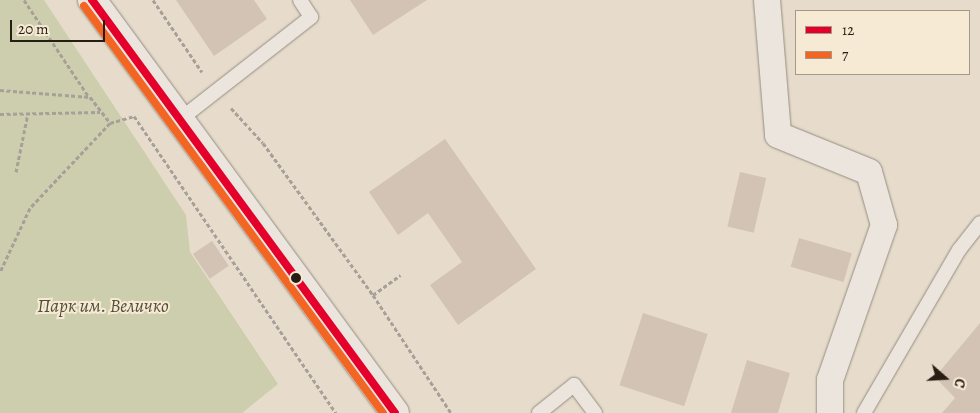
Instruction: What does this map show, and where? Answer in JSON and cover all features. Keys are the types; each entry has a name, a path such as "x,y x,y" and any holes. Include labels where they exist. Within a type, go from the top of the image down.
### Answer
{"street":[{"path":"92,0 178,121 395,413"},
{"path":"767,0 778,135 869,172 884,225 830,380 830,413"}],"lane":[{"path":"178,121 312,17 300,0"},
{"path":"864,413 959,250 980,223"},
{"path":"539,413 574,385 595,413"}],"path":[{"path":"24,0 90,98 110,123"},
{"path":"154,0 216,92 263,143 373,295 451,413"},
{"path":"0,90 90,98"},
{"path":"0,114 101,112"},
{"path":"16,172 28,113"},
{"path":"0,272 30,208 110,123 134,116 336,413"},
{"path":"373,295 401,274"}],"green space":[{"name":"Парк им. Величко","path":"0,0 44,0 186,215 190,252 278,384 242,413 0,413"}],"building":[{"path":"176,0 254,0 267,19 214,56"},
{"path":"350,0 427,0 373,35"},
{"path":"445,139 536,269 458,325 430,285 462,262 428,213 398,235 369,192"},
{"path":"740,172 766,178 754,233 727,227"},
{"path":"799,238 852,253 844,282 791,267"},
{"path":"212,241 229,266 210,279 193,254"},
{"path":"643,313 708,334 684,406 620,385"},
{"path":"980,323 980,413 942,413 955,398 935,377"},
{"path":"747,360 790,373 778,413 731,413"}],"transit line":[{"name":"12","path":"92,0 395,413"},
{"name":"7","path":"84,6 383,413"}]}
